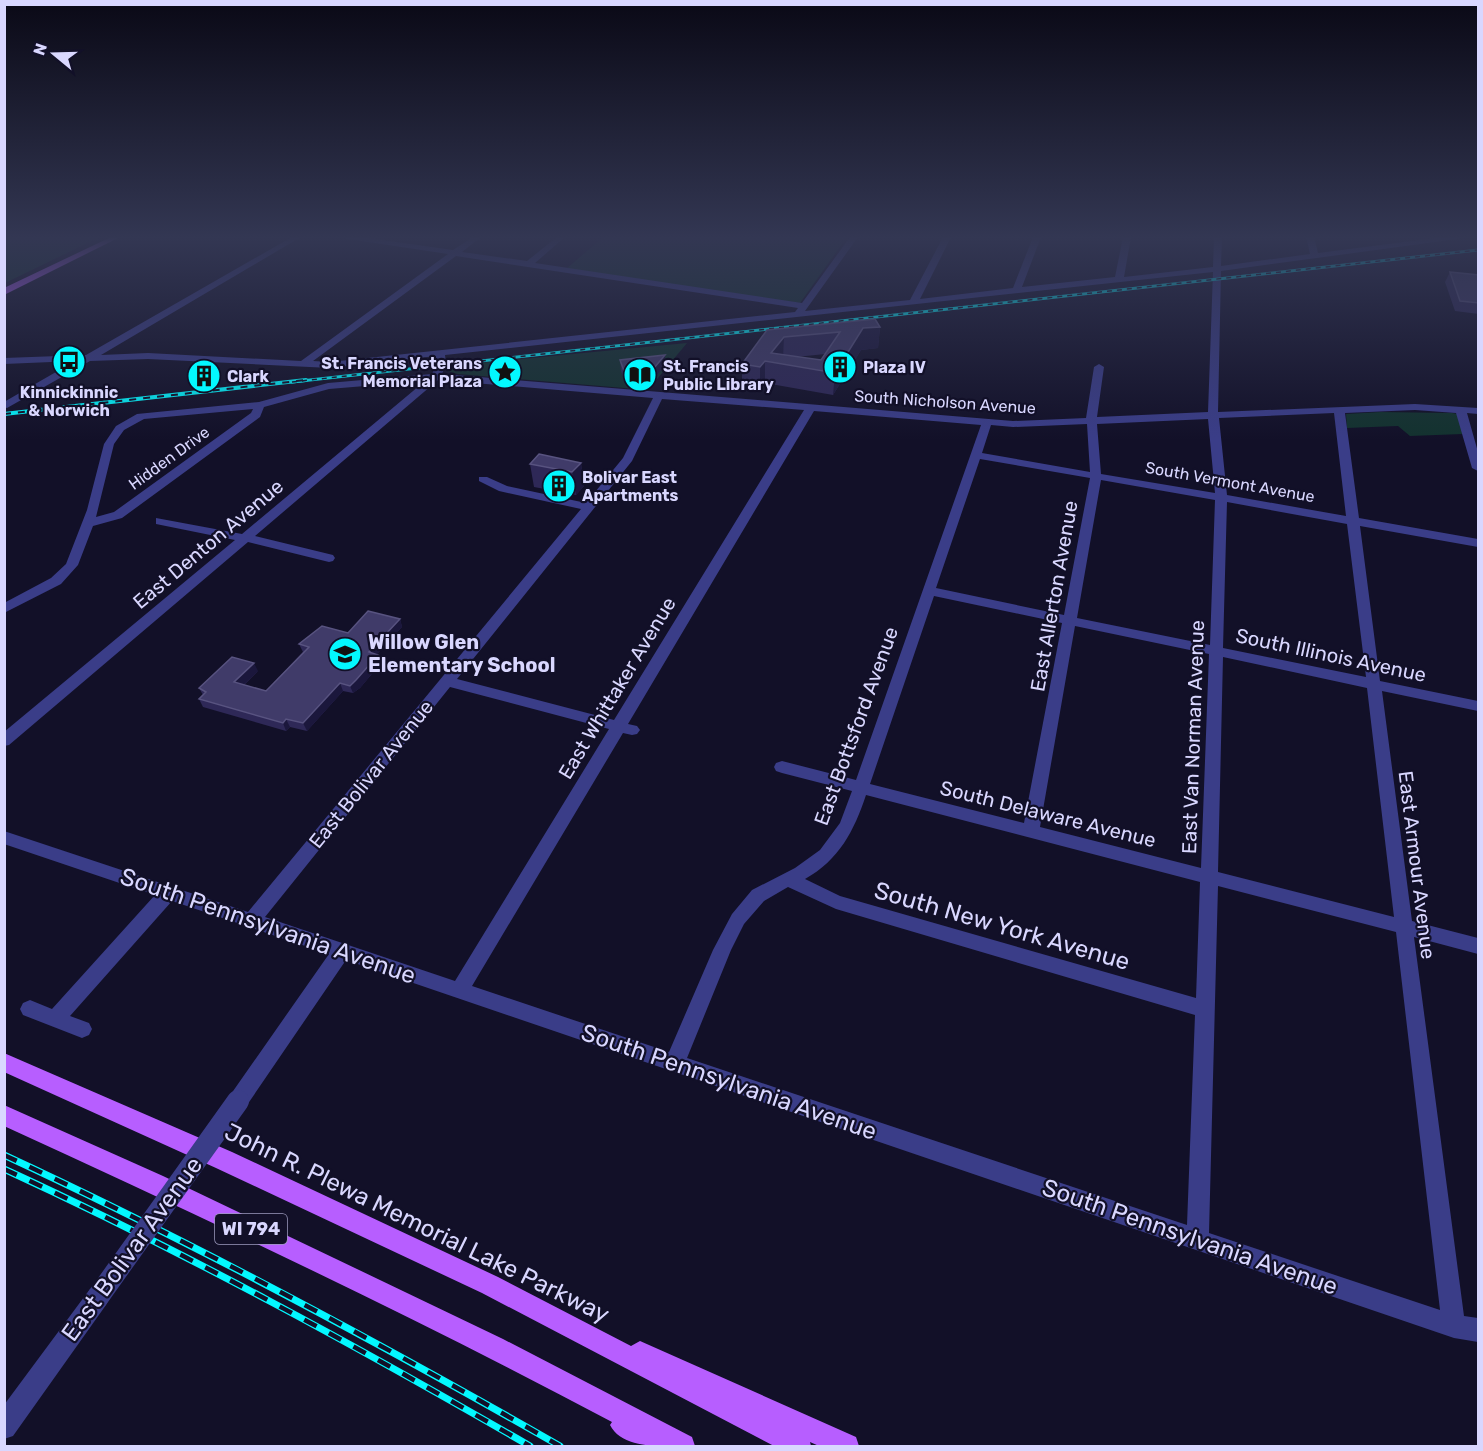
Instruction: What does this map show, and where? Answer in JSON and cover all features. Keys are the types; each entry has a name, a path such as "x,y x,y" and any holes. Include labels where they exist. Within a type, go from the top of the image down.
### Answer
{"main road":[{"name":"John R. Plewa Memorial Lake Parkway","path":"4,1062 224,1160 490,1285 799,1446"},
{"name":"WI 794","path":"4,1115 155,1184 495,1347 683,1446"},
{"path":"490,1285 847,1446"},
{"path":"495,1347 658,1446"}],"street":[{"path":"7,405 180,305"},
{"path":"301,364 383,305"},
{"path":"769,305 801,310"},
{"path":"801,310 805,305"},
{"path":"4,361 178,357 330,365 848,305"},
{"name":"East Van Norman Avenue","path":"1198,1240 1221,498 1214,415 1217,305"},
{"path":"441,363 470,349"},
{"path":"436,377 441,363 440,352"},
{"name":"East Allerton Avenue","path":"1031,831 1096,476 1092,401 1099,367"},
{"name":"South Nicholson Avenue","path":"436,377 987,423 1092,422 1415,407 1479,411"},
{"name":"Hidden Drive","path":"4,609 56,581 72,565 88,523 109,444 120,428 141,416 260,405 328,386 436,377"},
{"name":"East Denton Avenue","path":"4,741 436,377"},
{"name":"East Bolivar Avenue","path":"251,921 628,459 659,395"},
{"name":"Hidden Drive","path":"88,523 118,515 256,415 260,405"},
{"name":"East Whittaker Avenue","path":"459,991 626,728 811,407"},
{"name":"East Armour Avenue","path":"1339,409 1454,1326"},
{"path":"1460,409 1479,468"},
{"name":"East Bottsford Avenue","path":"675,1064 734,925 753,900 770,887 807,870 836,845 848,825 987,423"},
{"name":"South Vermont Avenue","path":"976,454 1479,543"},
{"path":"483,479 503,489 589,507"},
{"path":"160,521 329,558"},
{"name":"South Illinois Avenue","path":"929,591 1479,706"},
{"path":"446,681 626,728"},
{"name":"South Delaware Avenue","path":"782,767 1479,946"},
{"name":"South Pennsylvania Avenue","path":"4,837 1454,1326 1479,1339"},
{"name":"South New York Avenue","path":"788,879 836,902 1205,1009"},
{"path":"55,1019 168,893"},
{"name":"East Bolivar Avenue","path":"4,1427 238,1101 342,951"},
{"path":"30,1010 82,1029"},
{"name":"South Pennsylvania Avenue","path":"1454,1326 1479,1330"}],"green space":[{"path":"687,343 648,390 458,374 447,371 448,366"},
{"path":"1381,412 1457,414 1463,434 1410,436 1398,426 1347,428 1346,414"}],"building":[{"path":"875,319 880,327 863,328 835,373 765,361 760,367 742,364 767,330","holes":["840,332 821,360 771,353 784,337"]},
{"path":"665,355 649,374 624,371 620,360"},
{"path":"200,368 210,368 206,377 196,378"},
{"path":"539,454 581,463 572,472 530,464"},
{"name":"Willow Glen Elementary School","path":"368,611 400,619 369,652 378,655 356,680 350,686 340,683 303,723 286,719 283,723 199,699 206,692 199,688 232,657 254,663 234,682 266,691 309,647 299,644 322,626 348,633"}],"railway":[{"path":"292,382 986,305"},
{"path":"4,414 306,380"},
{"path":"4,1155 285,1294 560,1446"},
{"path":"4,1169 205,1267 530,1446"}],"place":[{"name":"Kinnickinnic & Norwich","path":"69,362"},
{"name":"Plaza IV","path":"840,367"},
{"name":"St. Francis Veterans Memorial Plaza","path":"505,372"},
{"name":"St. Francis Public Library","path":"640,375"},
{"name":"Clark","path":"204,376"},
{"name":"Bolivar East Apartments","path":"559,486"},
{"name":"Willow Glen Elementary School","path":"345,654"}]}
